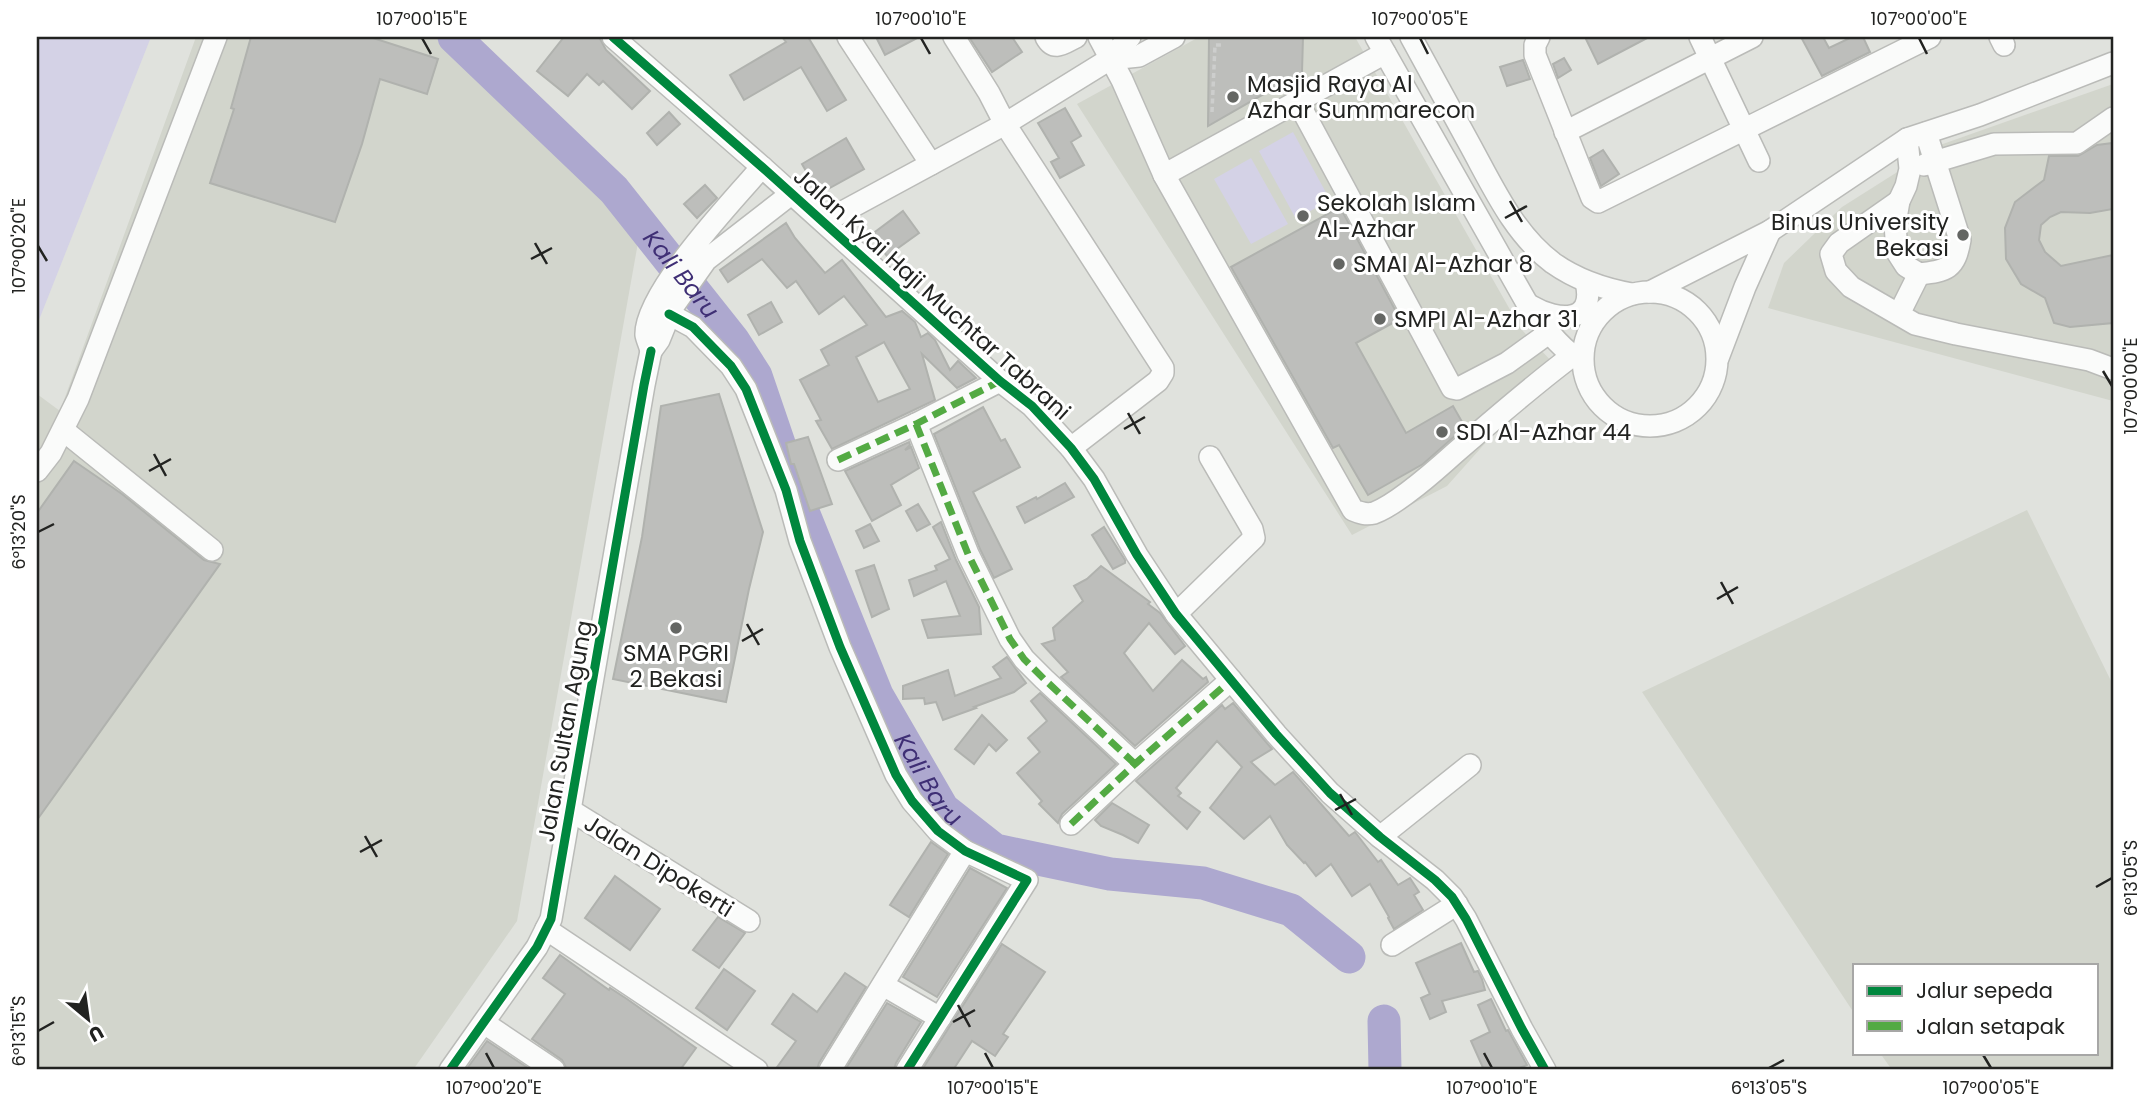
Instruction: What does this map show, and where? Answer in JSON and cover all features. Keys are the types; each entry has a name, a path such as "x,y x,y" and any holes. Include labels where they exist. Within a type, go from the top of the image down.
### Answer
{"street":[{"path":"37,471 51,453 83,386 216,37"},
{"name":"Jalan Kyai Haji Muchtar Tabrani","path":"613,37 1031,406 1071,448 1094,479 1137,555 1176,614 1231,680 1319,782 1380,837 1435,880 1457,904 1545,1070"},
{"path":"848,37 931,164"},
{"path":"954,37 1005,124 1163,368 1158,381 1071,448"},
{"path":"1046,37 1050,44 1061,46 1076,37"},
{"path":"1099,37 1122,80 1164,175 1352,508 1366,514 1373,513 1409,491 1537,382 1577,358 1596,319 1612,304 1641,293 1769,231 1917,136 1980,115 2113,63"},
{"path":"824,222 1005,124 1110,59 1130,37"},
{"path":"1110,59 1139,57 1174,37"},
{"path":"1164,175 1298,102 1380,45 1528,305 1550,332 1577,358 1597,402 1620,420 1649,427 1664,425 1690,413 1701,402 1715,376 1716,346 1704,318 1680,299 1666,294 1607,289 1586,282 1554,263 1515,223 1499,198 1411,37"},
{"path":"1539,37 1534,52 1591,198 1598,202 1930,37"},
{"path":"1700,37 1759,161"},
{"path":"1564,132 1752,37"},
{"path":"1298,102 1452,388 1457,389 1507,363 1550,332"},
{"path":"1910,169 1994,144 2077,143 2113,118"},
{"path":"1917,136 1936,162 1960,240 1957,256 1951,267 1939,272 1919,274 1906,266 1897,252 1895,224 1917,136"},
{"path":"699,255 762,167"},
{"path":"699,255 791,194"},
{"path":"1899,201 1839,243 1831,254 1836,271 1851,287 1915,324 2089,360 2113,369"},
{"path":"1717,362 1769,231"},
{"name":"Jalan Sultan Agung","path":"450,1070 537,947 554,909 649,361 659,340 666,308 699,255"},
{"path":"1899,314 1919,274"},
{"path":"1528,305 1544,314 1566,318 1583,308 1588,292 1586,282"},
{"path":"666,308 693,327 731,366 746,389 786,490 800,541 840,647 895,775 912,801 938,831 965,851 1027,880 907,1070"},
{"path":"838,460 916,424 1000,380"},
{"path":"916,424 968,554 1003,628 1017,651 1135,764"},
{"path":"63,430 212,550"},
{"path":"1176,614 1254,538 1252,529 1210,457"},
{"path":"1071,824 1231,680"},
{"path":"1380,837 1470,765"},
{"name":"Jalan Dipokerti","path":"570,810 749,921"},
{"path":"830,1070 965,851"},
{"path":"1392,945 1457,904"},
{"path":"546,929 725,1062 757,1070"},
{"path":"883,985 940,1018"},
{"path":"484,1023 554,1070"}],"path":[{"path":"1212,112 1215,45 1224,45"}],"shaded area":[{"path":"37,37 151,37 37,325"},
{"path":"196,37 456,37 497,68 639,237 517,921 413,1070 37,1070 37,394 60,411"},
{"name":"Sekolah Islam Al-Azhar","path":"1199,37 1355,37 1521,329 1555,365 1447,486 1352,535 1077,104"},
{"name":"Binus University Bekasi","path":"2113,84 2113,401 1768,308 1784,263 1842,207 1940,145"},
{"path":"1293,132 1330,200 1296,219 1259,151"},
{"path":"1251,158 1288,224 1251,244 1214,179"},
{"path":"2027,510 2113,685 2113,1070 1892,1070 1881,1054 2098,1054 2098,964 1853,964 1853,1011 1642,692"}],"building":[{"path":"251,37 370,37 438,59 427,94 380,79 362,144 335,222 210,183 234,109 231,108"},
{"path":"564,37 599,37 606,50 650,91 632,109 603,81 599,85 587,74 568,96 537,71"},
{"path":"782,37 808,37 846,100 827,111 801,67 744,100 730,75 786,42"},
{"path":"876,37 919,37 885,55"},
{"path":"969,37 1012,37 1022,52 992,72"},
{"name":"Masjid Raya Al Azhar Summarecon","path":"1209,37 1303,37 1302,72 1208,126"},
{"path":"1585,37 1649,37 1598,64"},
{"path":"1801,37 1823,37 1829,48 1852,37 1863,37 1870,52 1822,76"},
{"path":"1564,58 1571,70 1558,78 1553,64"},
{"path":"1523,60 1530,79 1507,86 1500,67"},
{"path":"1065,108 1081,136 1071,142 1084,165 1060,178 1051,162 1059,158 1038,123"},
{"path":"669,112 680,124 657,145 647,133"},
{"path":"846,138 864,169 819,194 802,164"},
{"path":"2113,143 2113,209 2090,213 2061,212 2041,225 2039,240 2045,252 2061,266 2113,255 2113,323 2070,327 2054,323 2045,298 2021,284 2006,259 2005,228 2015,202 2044,180 2049,156 2078,156 2097,145"},
{"path":"1603,150 1619,174 1601,186 1590,158"},
{"path":"705,185 717,198 697,218 684,204"},
{"path":"1340,207 1400,319 1356,343 1406,433 1453,406 1465,427 1423,464 1368,495 1339,445 1333,448 1231,267"},
{"path":"903,211 919,233 887,256 871,235"},
{"path":"786,223 795,238 825,273 842,260 886,317 902,311 915,322 921,337 928,333 935,340 950,370 958,361 976,378 957,388 922,354 935,400 832,449 816,421 821,420 800,380 829,365 821,350 867,325 844,296 819,314 796,281 787,288 762,259 728,282 720,270","holes":["884,342 910,389 878,402 856,357"]},
{"path":"771,302 782,322 759,335 748,315"},
{"path":"719,394 763,532 726,702 613,679 642,537 661,406"},
{"path":"983,407 1001,441 1005,439 1020,467 973,492 1012,569 994,578 934,434"},
{"path":"808,437 832,504 810,511 794,464 791,464 786,443"},
{"path":"909,442 910,445 905,450 911,447 919,468 891,485 901,505 872,521 845,471"},
{"path":"74,461 122,494 204,560 220,564 37,820 37,513"},
{"path":"1065,483 1074,497 1025,523 1017,507"},
{"path":"918,504 930,524 917,531 906,511"},
{"path":"941,522 979,607 981,634 928,638 922,620 960,616 946,581 914,596 909,580 937,570 935,566 950,559 933,527"},
{"path":"870,524 879,541 864,548 856,531"},
{"path":"1104,527 1125,560 1125,563 1113,569 1092,535"},
{"path":"874,565 889,609 872,617 856,571"},
{"path":"1101,566 1150,602 1148,604 1160,613 1185,646 1175,654 1149,623 1124,653 1153,691 1182,660 1203,679 1206,677 1208,682 1135,746 1061,677 1068,672 1042,644 1055,640 1053,628 1083,601 1074,586 1087,579"},
{"path":"1007,657 1026,683 1014,692 974,707 976,708 943,720 936,702 925,704 924,698 903,699 903,686 948,670 955,696 1001,678 993,667"},
{"path":"1040,693 1116,764 1062,814 1058,823 1039,804 1042,801 1017,773 1040,752 1028,738 1047,721 1031,701"},
{"path":"1233,703 1272,749 1251,762 1275,785 1293,772 1349,836 1355,832 1378,862 1381,860 1398,885 1410,878 1419,892 1414,895 1423,910 1394,929 1370,884 1352,896 1331,864 1316,876 1287,845 1270,816 1244,839 1210,808 1242,767 1217,741 1176,788 1181,793 1178,796 1200,812 1187,829 1136,781 1222,705 1225,709"},
{"path":"982,715 1007,740 996,751 989,744 974,764 955,749"},
{"path":"1112,803 1149,825 1138,843 1101,826 1095,820"},
{"path":"931,842 948,854 909,917 890,905"},
{"path":"970,868 1007,888 937,997 903,977"},
{"path":"615,876 660,909 630,950 585,918"},
{"path":"718,917 745,933 719,968 693,950"},
{"path":"1461,943 1474,972 1478,971 1485,990 1442,1001 1446,1012 1430,1019 1421,998 1430,994 1416,963"},
{"path":"1002,944 1045,972 1003,1034 1008,1037 995,1056 972,1041 953,1070 922,1070"},
{"path":"560,955 696,1048 680,1070 567,1070 562,1060 532,1039 565,994 543,978"},
{"path":"724,969 755,991 727,1030 696,1008"},
{"path":"845,973 866,987 817,1070 775,1070 796,1041 772,1024 793,994 817,1012"},
{"path":"1491,999 1506,1031 1508,1030 1527,1065 1515,1070 1484,1070 1471,1041 1490,1032 1478,1005"},
{"path":"887,1003 921,1022 894,1070 845,1070"},
{"path":"487,1041 531,1070 466,1070"}],"waterway":[{"name":"Kali Baru","path":"454,37 614,190 733,340 756,376 799,502 877,695 943,809 995,850 1110,874 1203,883 1291,910 1349,957"},
{"name":"Kali Baru","path":"1384,1021 1385,1070"}],"marked path":[{"path":"838,460 1000,381"},
{"path":"916,424 968,554 1010,639 1024,659 1135,764"},
{"path":"1071,824 1231,680"}],"cycle path":[{"path":"613,37 1000,381 1032,406 1071,448 1094,479 1137,555 1176,614 1276,734 1330,793 1452,897 1545,1070"},
{"path":"669,314 693,327 731,366 746,389 786,490 800,541 840,647 896,775 912,801 938,831 965,851 1027,880 907,1070"},
{"path":"450,1070 537,947 551,919 651,351"}],"place":[{"name":"Masjid Raya Al Azhar Summarecon","path":"1233,97"},
{"name":"Sekolah Islam Al-Azhar","path":"1303,216"},
{"name":"Binus University Bekasi","path":"1963,235"},
{"name":"SMAI Al-Azhar 8","path":"1339,264"},
{"name":"SMPI Al-Azhar 31","path":"1380,319"},
{"name":"SDI Al-Azhar 44","path":"1442,432"},
{"name":"SMA PGRI 2 Bekasi","path":"676,628"}]}
